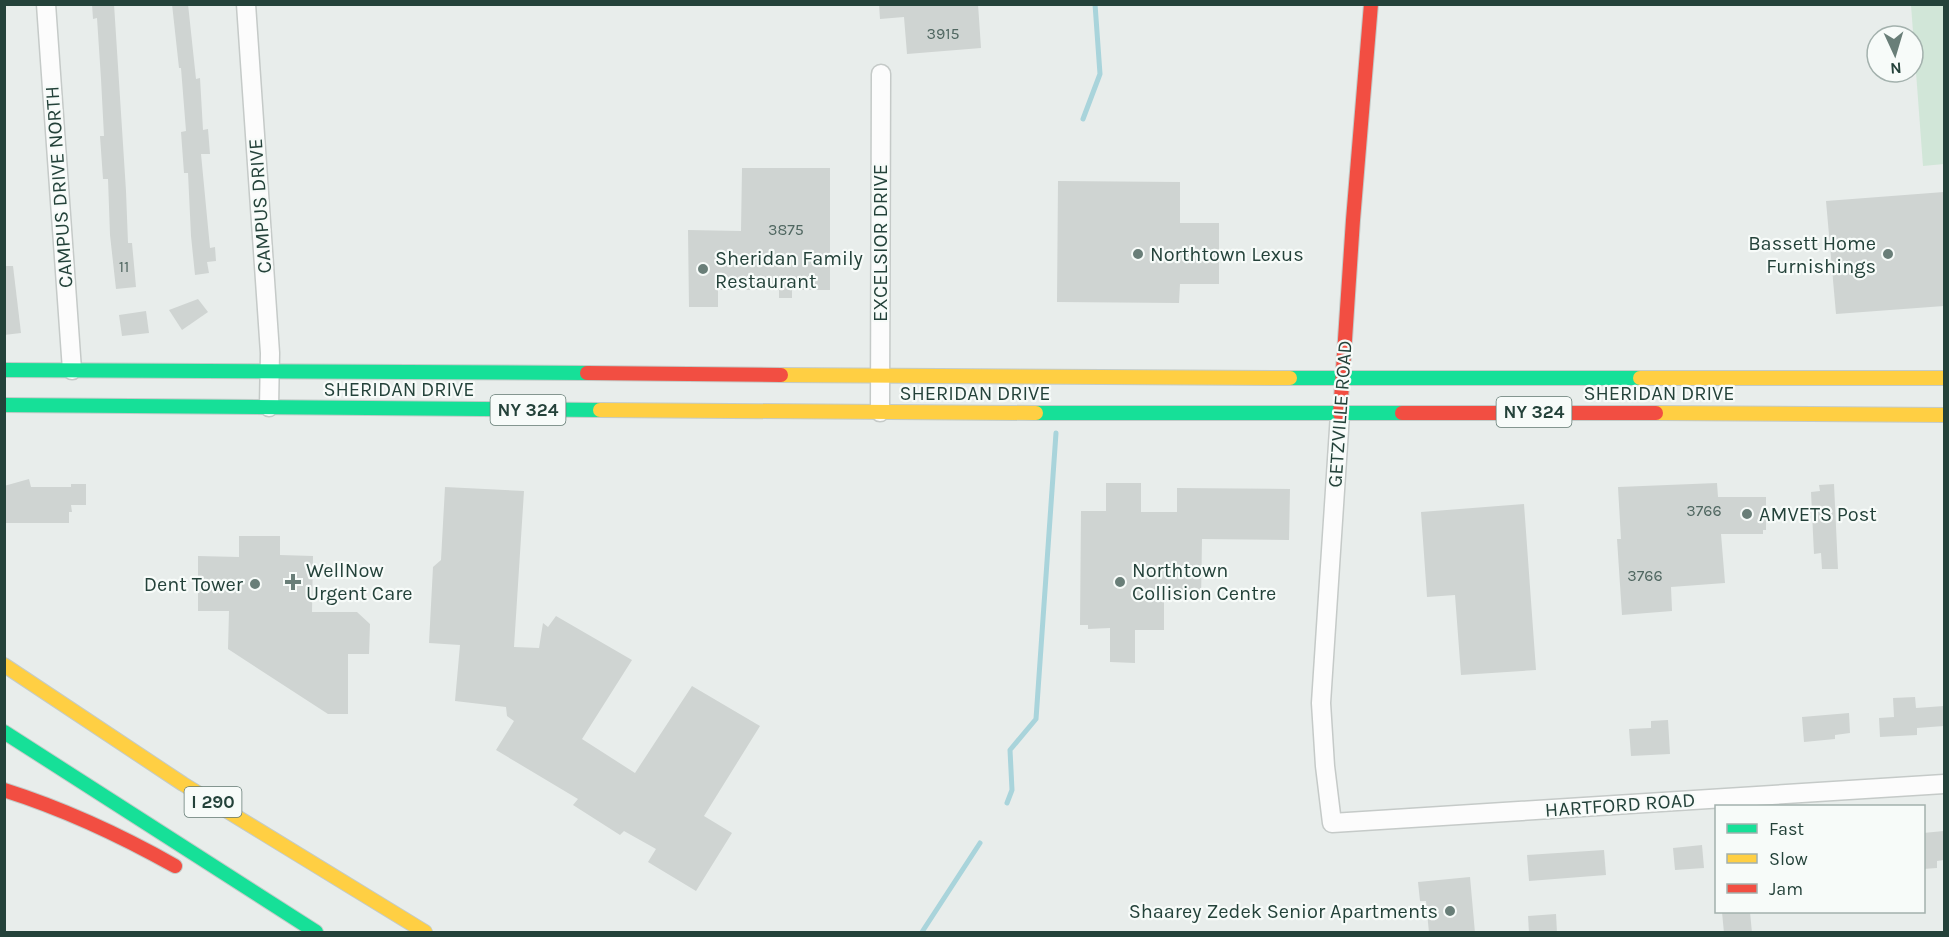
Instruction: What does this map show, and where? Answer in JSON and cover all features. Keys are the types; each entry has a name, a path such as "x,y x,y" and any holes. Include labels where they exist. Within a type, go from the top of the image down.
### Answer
{"main road":[{"name":"GETZVILLE ROAD","path":"1340,414 1371,4"},
{"name":"SHERIDAN DRIVE","path":"4,370 1343,378 1944,378"},
{"name":"SHERIDAN DRIVE","path":"4,405 880,412 1340,414 1558,412 1944,415"},
{"name":"I 290","path":"4,665 183,784 425,933"},
{"name":"I 290","path":"4,732 316,933"},
{"path":"4,790 35,800 125,838 190,875"},
{"path":"258,912 297,933"}],"street":[{"name":"CAMPUS DRIVE NORTH","path":"46,4 72,370"},
{"name":"CAMPUS DRIVE","path":"246,4 269,341 269,407"},
{"name":"EXCELSIOR DRIVE","path":"880,412 881,74"},
{"name":"GETZVILLE ROAD","path":"1332,823 1324,758 1321,703 1340,414"},
{"name":"HARTFORD ROAD","path":"1332,823 1944,784"}],"green space":[{"path":"1911,5 1944,5 1944,164 1923,166 1917,84 1925,84 1925,24 1912,24"}],"building":[{"path":"92,4 114,4 128,243 132,243 136,287 116,289 110,235 108,179 103,179 100,136 104,136 97,18 93,19"},
{"path":"172,4 188,4 196,79 200,78 203,130 208,129 210,154 201,154 210,248 215,247 216,261 207,262 209,273 195,275 188,173 184,173 181,132 186,131 181,68 179,68"},
{"path":"879,4 978,4 981,48 907,54 904,17 880,19"},
{"path":"742,168 830,168 830,290 792,290 792,298 779,298 779,290 718,290 718,307 689,307 688,230 741,231"},
{"name":"Northtown Lexus","path":"1058,181 1180,182 1180,223 1219,223 1219,284 1180,284 1179,303 1057,302"},
{"name":"Bassett Home Furnishings","path":"1944,192 1944,306 1836,314 1826,201"},
{"path":"4,266 13,266 21,333 4,335"},
{"path":"198,299 208,312 182,330 169,310"},
{"path":"146,311 149,333 122,336 119,315"},
{"path":"29,479 31,487 71,487 71,484 86,484 86,505 71,505 69,523 4,523 4,486"},
{"path":"1106,483 1141,483 1141,512 1177,512 1177,488 1290,489 1289,540 1202,539 1201,600 1164,599 1164,630 1135,630 1135,663 1110,662 1110,628 1088,629 1088,625 1080,625 1081,511 1106,511"},
{"path":"1717,483 1718,497 1766,497 1766,530 1763,530 1763,534 1721,534 1725,583 1671,587 1672,611 1622,615 1617,539 1621,539 1618,487"},
{"path":"1834,484 1838,569 1822,569 1821,553 1814,554 1811,492 1820,491 1819,485"},
{"path":"445,487 524,491 514,647 539,648 543,623 548,627 556,616 632,660 582,739 635,773 692,686 760,726 704,816 732,833 696,891 648,862 656,849 624,831 620,835 573,805 578,799 496,750 514,721 507,716 506,707 455,701 460,645 429,643 433,567 441,560"},
{"path":"1524,504 1536,670 1461,675 1455,595 1427,597 1421,512"},
{"path":"239,536 280,536 280,555 313,556 312,612 357,612 370,624 369,654 348,654 348,714 328,714 228,649 229,611 198,611 198,556 239,557"},
{"path":"1915,697 1916,708 1944,706 1944,726 1917,728 1917,735 1880,737 1879,718 1894,717 1893,698"},
{"path":"1849,713 1850,733 1835,735 1835,739 1804,742 1802,717"},
{"path":"1668,720 1670,754 1631,756 1629,729 1651,728 1651,721"},
{"path":"1944,831 1944,860 1937,861 1937,868 1925,869 1925,833"},
{"path":"1702,845 1704,868 1675,870 1673,848"},
{"path":"1604,850 1606,875 1529,881 1527,855"},
{"name":"Shaarey Zedek Senior Apartments","path":"1470,877 1475,933 1429,933 1426,901 1420,901 1418,882"},
{"path":"1722,913 1750,913 1752,933 1724,933"},
{"path":"1556,914 1557,933 1529,933 1528,916"}],"waterway":[{"path":"1083,119 1100,74 1095,4"},
{"path":"1007,803 1012,790 1010,750 1036,719 1056,433"},
{"path":"922,932 980,843"}],"traffic: fast":[{"path":"4,370 587,373"},
{"path":"1290,378 1640,378"},
{"path":"4,405 600,410"},
{"path":"1036,413 1402,413"},
{"path":"4,732 316,932"}],"traffic: slow":[{"path":"781,375 1290,378"},
{"path":"1640,378 1944,378"},
{"path":"600,410 1036,413"},
{"path":"1656,413 1944,415"},
{"path":"4,665 183,784 425,932"}],"traffic: jam":[{"path":"1340,414 1371,4"},
{"path":"587,373 781,375"},
{"path":"1402,413 1656,413"},
{"path":"4,790 91,824 175,866"}],"place":[{"name":"Northtown Lexus","path":"1138,254"},
{"name":"Bassett Home Furnishings","path":"1888,254"},
{"name":"Sheridan Family Restaurant","path":"703,269"},
{"name":"AMVETS Post","path":"1747,514"},
{"name":"WellNow Urgent Care","path":"293,582"},
{"name":"Northtown Collision Centre","path":"1120,582"},
{"name":"Dent Tower","path":"255,584"},
{"name":"Shaarey Zedek Senior Apartments","path":"1450,911"}]}
